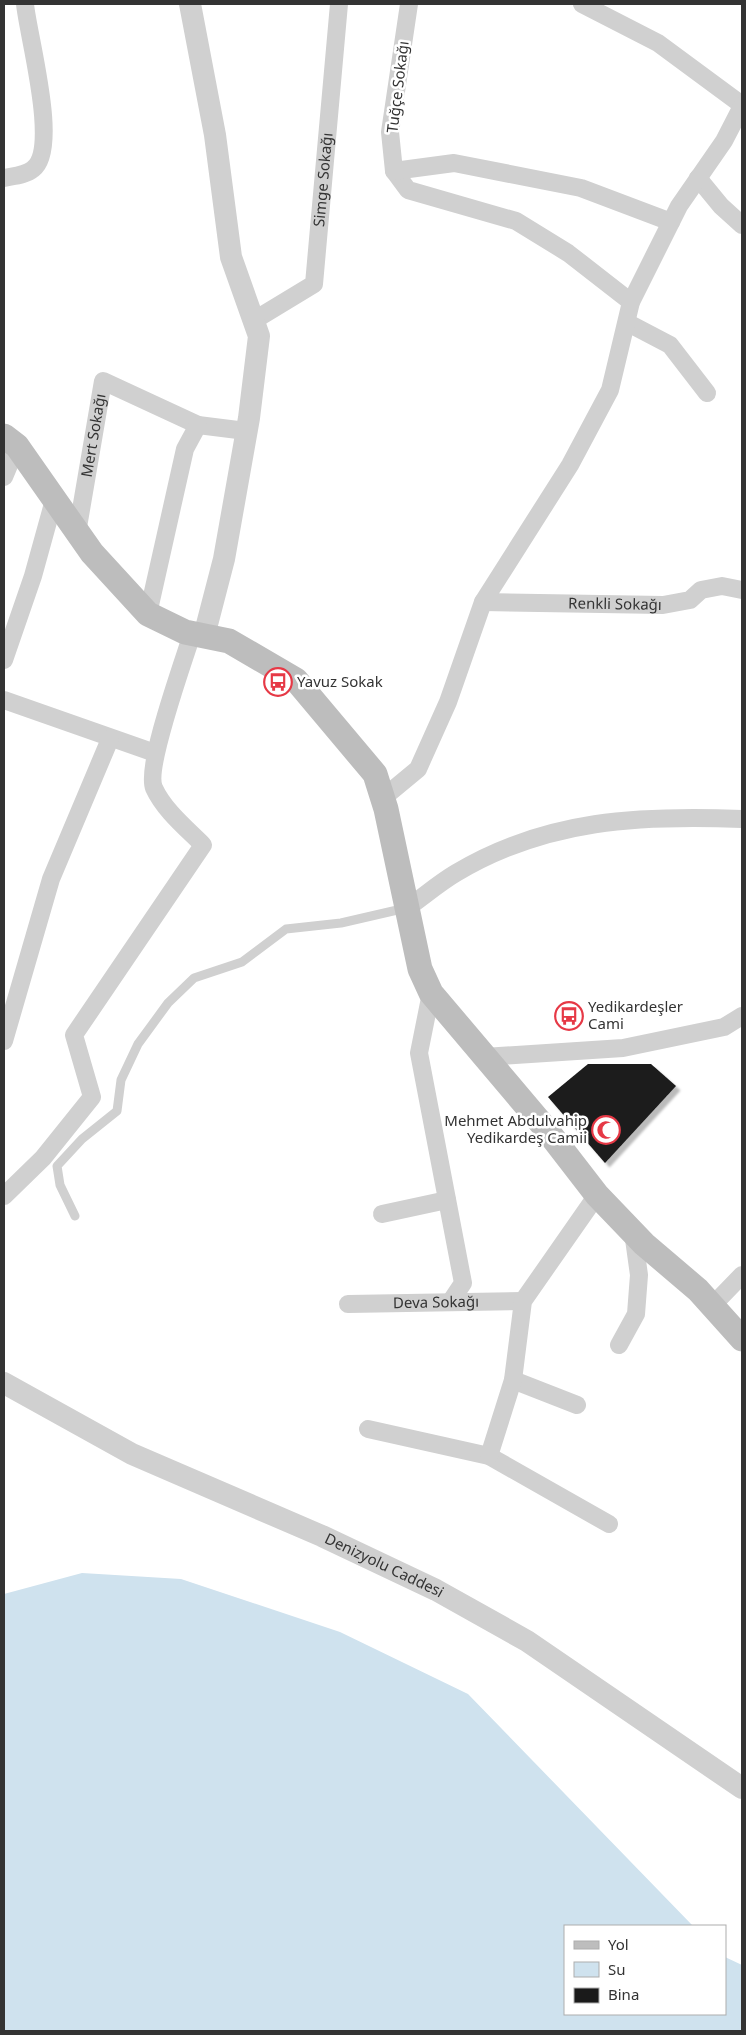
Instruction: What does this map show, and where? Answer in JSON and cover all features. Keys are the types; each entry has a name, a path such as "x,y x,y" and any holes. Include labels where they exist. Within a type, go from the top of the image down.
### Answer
{"main road":[{"path":"10,441 92,552 148,614 185,632 229,641 296,680 375,774 383,798 420,969 431,993 546,1128 598,1195 633,1232 698,1290 742,1340"}],"street":[{"path":"4,178 33,170 40,161 45,147 42,106 25,4"},
{"path":"4,1196 43,1158 92,1097 74,1035 204,845 166,808 153,786 155,754 224,559 246,431 258,336 231,257 215,134 190,4"},
{"name":"Simge Sokağı","path":"253,321 314,284 339,4"},
{"name":"Tuğçe Sokağı","path":"394,171 390,132 409,4"},
{"path":"383,798 418,769 448,702 483,602 570,465 610,390 628,323 631,302 671,222 724,141 742,105 658,43 582,4"},
{"path":"631,302 568,253 516,222 408,190 394,171 454,163 581,188 671,222"},
{"path":"698,178 721,206 742,225"},
{"path":"628,323 670,345 707,393"},
{"name":"Mert Sokağı","path":"77,533 103,381 198,425 246,431"},
{"path":"148,614 185,449 198,425"},
{"path":"4,477 10,441"},
{"path":"4,660 33,576 54,500"},
{"name":"Renkli Sokağı","path":"483,602 663,605 690,600 701,590 722,586 742,590"},
{"path":"4,700 155,754"},
{"path":"4,1041 12,992 51,879 110,739"},
{"path":"407,908 456,873 486,858 531,840 581,825 627,819 742,819"},
{"path":"431,993 419,1053 463,1283 451,1300"},
{"path":"484,1057 624,1048 724,1027 742,1016"},
{"path":"489,1456 513,1380 523,1300 598,1195"},
{"path":"382,1214 447,1200"},
{"path":"619,1345 636,1314 639,1275 633,1232"},
{"path":"712,1306 742,1275"},
{"name":"Deva Sokağı","path":"348,1304 451,1300 523,1300"},
{"path":"513,1380 577,1405"},
{"name":"Denizyolu Caddesi","path":"4,1383 132,1454 322,1536 436,1590 527,1641 742,1788"},
{"path":"368,1428 489,1456 608,1524"}],"lane":[{"path":"75,1216 60,1186 57,1166 82,1138 117,1112 121,1080 138,1044 168,1004 194,978 242,962 286,930 341,923 407,908"}],"water":[{"path":"82,1573 181,1579 340,1632 468,1694 692,1925 564,1925 564,2015 726,2015 726,1957 742,1965 742,2031 4,2031 4,1594"}],"building":[{"name":"Mehmet Abdulvahip Yedikardeş Camii","path":"588,1064 651,1064 676,1086 605,1163 548,1097"}],"place":[{"name":"Yavuz Sokak","path":"278,682"},
{"name":"Yedikardeşler Cami","path":"569,1016"},
{"name":"Mehmet Abdulvahip Yedikardeş Camii","path":"606,1130"}]}
